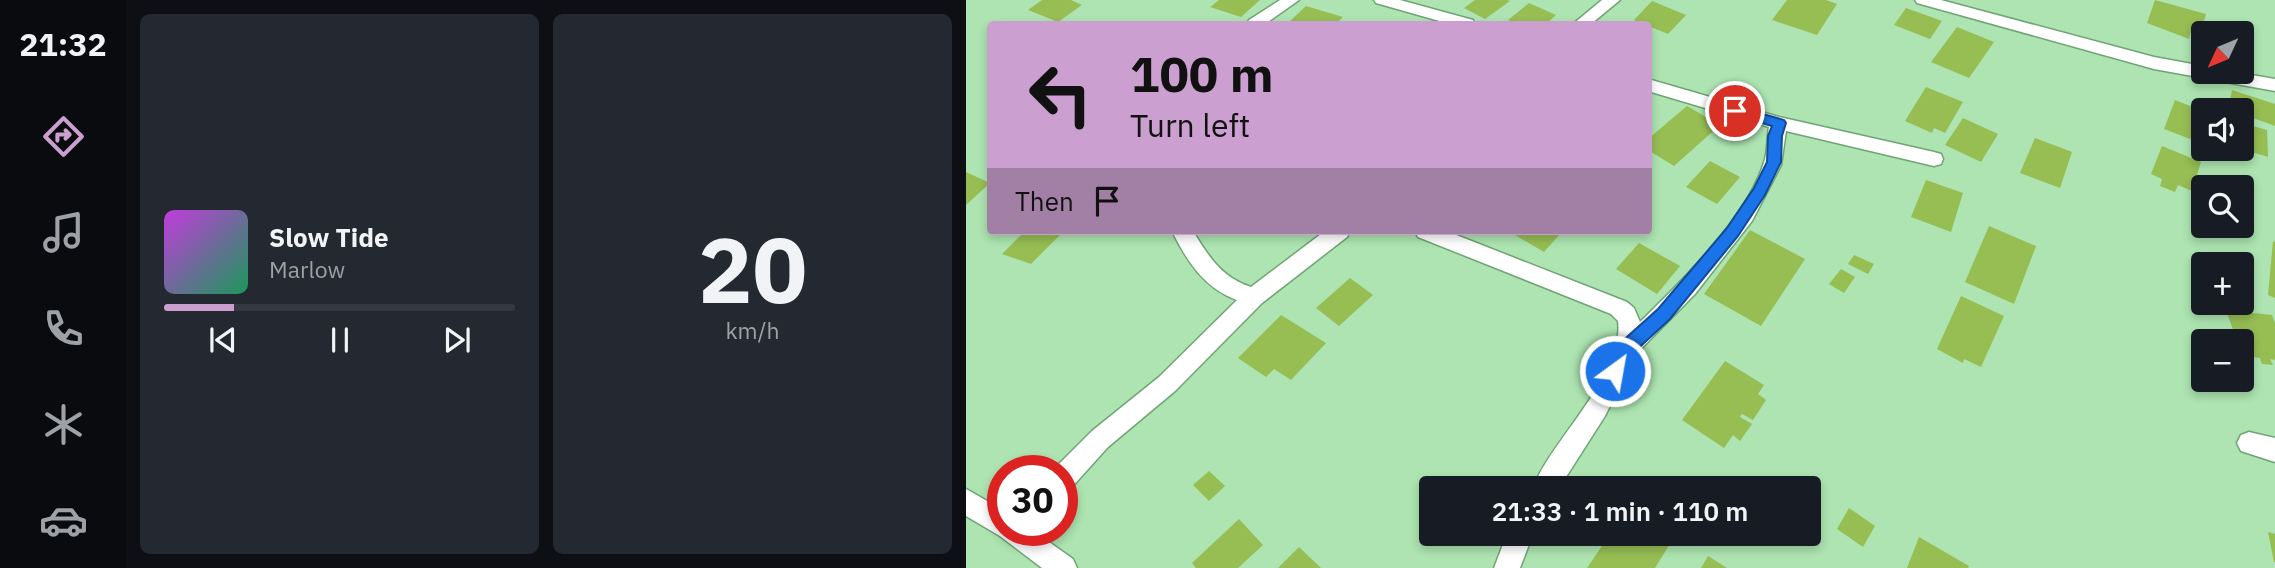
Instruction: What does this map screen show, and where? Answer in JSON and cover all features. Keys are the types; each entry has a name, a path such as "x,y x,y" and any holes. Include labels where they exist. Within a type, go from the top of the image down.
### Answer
{"street":[{"path":"1260,21 1291,0"},
{"path":"1382,0 1456,21"},
{"path":"1585,21 1612,0"},
{"path":"1923,0 2154,63 2275,85"},
{"path":"1652,86 1779,123 1934,159"},
{"path":"1625,349 1664,314 1733,232 1760,191 1774,162 1775,136 1779,123"},
{"path":"1185,235 1214,279 1232,291 1254,297"},
{"path":"1078,462 1100,439 1167,384 1254,297 1335,235"},
{"path":"1435,235 1619,308 1628,316 1630,328 1625,349 1606,392 1553,476"},
{"path":"2249,443 2275,450"},
{"path":"966,502 987,515"},
{"path":"1033,546 1064,568"},
{"path":"1507,568 1515,546"}],"building":[{"path":"1042,0 1071,0 1082,5 1059,21 1028,10"},
{"path":"1219,0 1260,0 1241,17 1210,7"},
{"path":"1475,0 1510,1 1485,19 1464,8"},
{"path":"1787,0 1826,0 1837,4 1817,35 1772,20"},
{"path":"2155,0 2206,14 2204,21 2191,21 2189,39 2147,23"},
{"path":"1652,1 1686,15 1668,34 1652,27 1652,21 1634,20"},
{"path":"1529,3 1556,15 1549,21 1508,20"},
{"path":"1306,6 1343,17 1339,21 1290,21"},
{"path":"1906,8 1942,21 1930,39 1894,25"},
{"path":"1957,27 1994,42 1969,78 1931,62"},
{"path":"1926,87 1963,102 1945,133 1934,128 1932,133 1905,121"},
{"path":"2232,90 2275,104 2275,126 2254,118 2254,98 2230,98"},
{"path":"2175,100 2191,106 2191,139 2164,129"},
{"path":"1687,106 1720,125 1674,166 1652,152 1652,136"},
{"path":"1963,118 1998,134 1981,162 1945,145"},
{"path":"2254,126 2267,130 2268,157 2254,153"},
{"path":"2035,138 2072,152 2060,188 2020,173"},
{"path":"2162,146 2191,158 2191,161 2201,162 2197,175 2191,175 2191,191 2178,185 2175,192 2160,186 2162,179 2151,174"},
{"path":"1710,161 1740,177 1717,204 1686,187"},
{"path":"966,172 987,182 987,186 966,205"},
{"path":"1926,180 1963,193 1951,232 1911,217"},
{"path":"1989,226 2036,246 2014,304 1965,282"},
{"path":"1750,230 1805,259 1761,326 1704,294"},
{"path":"1021,235 1060,235 1031,264 1002,254"},
{"path":"1515,235 1559,235 1544,252"},
{"path":"2273,241 2275,242 2275,298 2268,295"},
{"path":"1639,243 1680,266 1657,294 1616,269"},
{"path":"1854,255 1874,264 1868,274 1848,264"},
{"path":"1841,269 1855,277 1844,293 1829,284"},
{"path":"1350,278 1373,295 1339,326 1316,308"},
{"path":"1961,296 2004,316 1981,367 1964,359 1963,363 1937,349"},
{"path":"1281,315 1326,343 1291,380 1274,369 1266,377 1238,358"},
{"path":"2228,315 2272,315 2275,323 2275,360 2270,359 2273,365 2262,364 2260,358 2254,357 2254,329 2233,329"},
{"path":"1725,361 1764,385 1758,394 1766,400 1753,420 1742,414 1740,417 1752,424 1740,441 1733,435 1724,448 1682,420"},
{"path":"1209,471 1225,486 1209,501 1193,485"},
{"path":"1849,508 1875,526 1863,547 1837,529"},
{"path":"1239,519 1263,545 1238,568 1196,568 1192,563"},
{"path":"2268,532 2275,534 2275,562 2274,562"},
{"path":"1919,537 1969,566 1968,568 1907,568"},
{"path":"1602,546 1669,546 1655,568 1587,568"},
{"path":"1299,547 1321,568 1278,568"},
{"path":"1708,556 1727,568 1701,568"}],"route":[{"path":"1615,371 1625,349 1664,314 1733,232 1760,191 1774,162 1775,136 1779,123 1735,111"}]}
